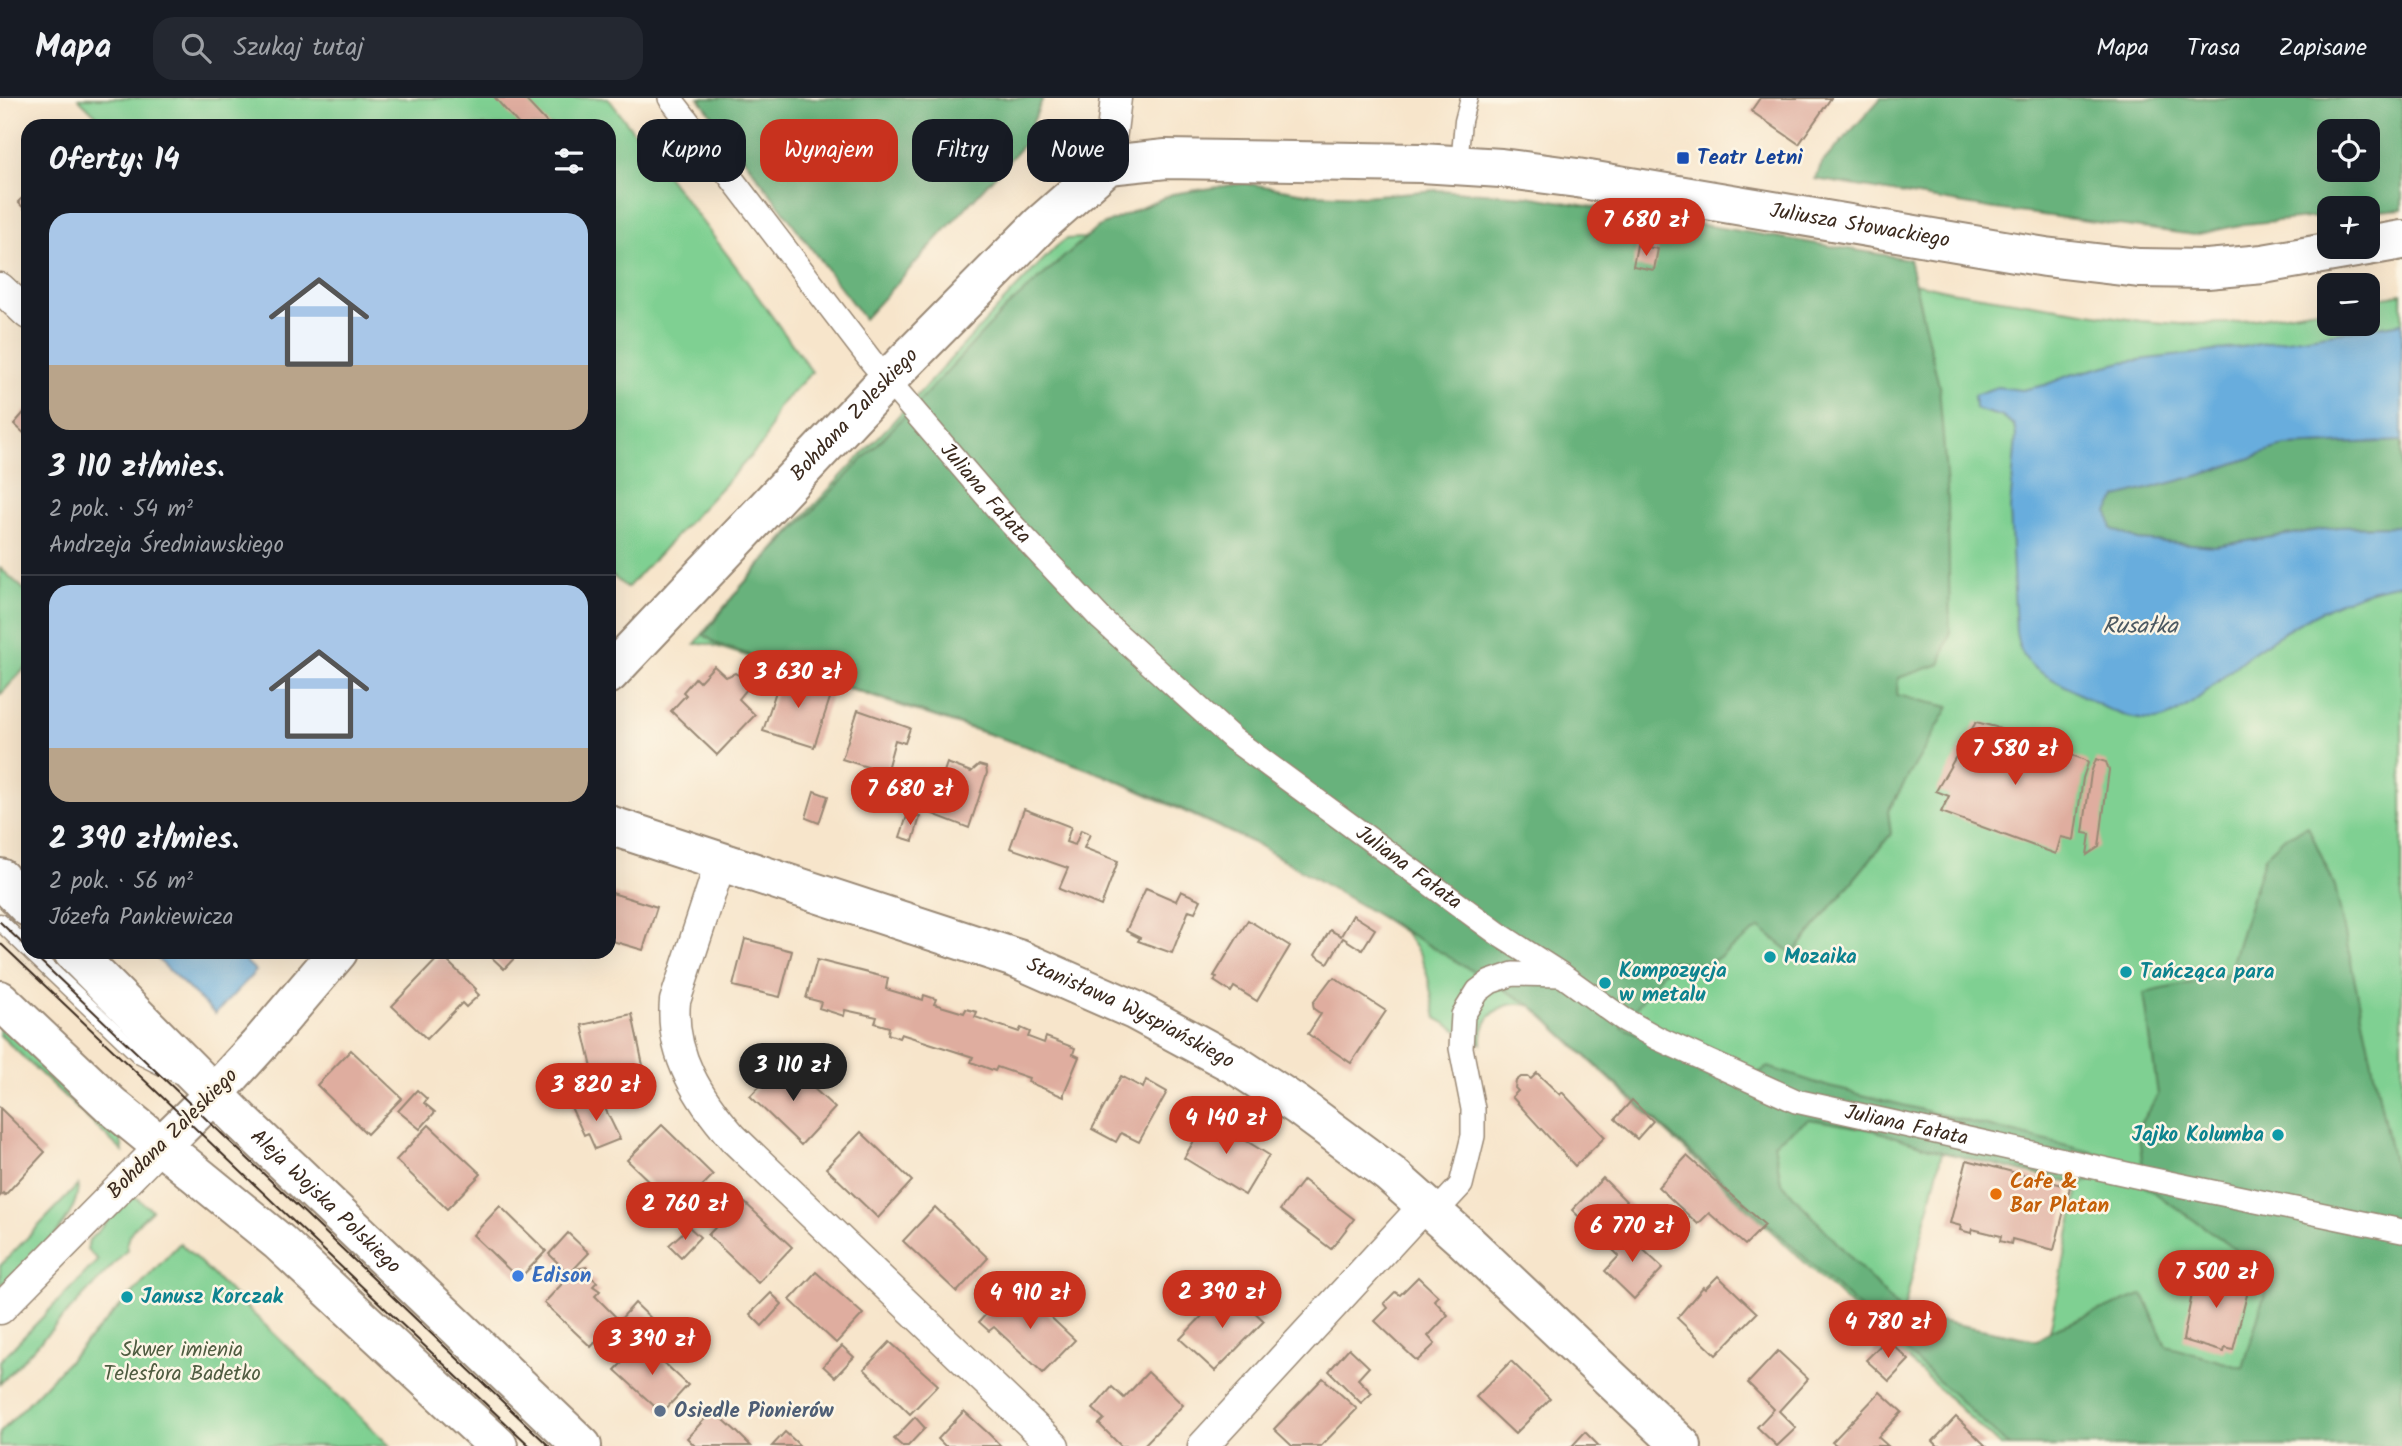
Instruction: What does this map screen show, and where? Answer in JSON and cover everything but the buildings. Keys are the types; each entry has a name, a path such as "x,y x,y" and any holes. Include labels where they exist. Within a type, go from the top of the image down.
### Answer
{"street":[{"name":"Juliana Fałata","path":"670,98 887,380 1042,559 1101,619 1233,739 1500,935 1623,1019 1657,1038 1797,1101 2140,1177 2402,1231"},
{"path":"1113,119 1116,98"},
{"name":"Juliusza Słowackiego","path":"1129,163 1166,159 1459,165 1536,172 2056,258 2139,268 2207,269 2263,264 2402,240"},
{"name":"Bohdana Zaleskiego","path":"616,667 887,380 1040,225 1089,182"},
{"path":"0,288 21,308"},
{"name":"Stanisława Wyspiańskiego","path":"616,827 1018,959 1134,1010 1203,1046 1268,1085 1390,1174 1682,1446"},
{"path":"721,861 675,1001 679,1046 691,1081 717,1120 733,1138 1054,1446"},
{"path":"0,878 21,900"},
{"name":"Aleja Wojska Polskiego","path":"80,959 214,1094 582,1446"},
{"name":"Bohdana Zaleskiego","path":"1,1307 214,1094 332,959"},
{"path":"1203,1446 1430,1209 1461,1185 1473,1136 1473,1109 1461,1048 1463,1015 1478,991 1490,982 1513,974 1562,975"},
{"path":"0,1000 111,1105 279,1242 498,1446"}],"lane":[{"path":"1459,165 1469,98"},
{"path":"0,922 21,943"},
{"path":"37,959 140,1056 214,1094"}],"green space":[{"path":"78,98 608,98 637,136 637,182 672,182 812,372 778,407 764,442 627,588 616,579 616,119 100,119"},
{"path":"699,98 1043,98 1034,119 1027,119 1027,137 1013,156 1013,119 912,119 912,182 989,182 864,319 762,182 898,182 898,119 760,119 760,180 746,161 746,119 715,119"},
{"path":"1881,98 2402,98 2402,209 2380,211 2380,196 2317,196 2317,217 2245,224 2194,235 1995,209 1815,179 1822,163"},
{"path":"1244,183 1312,194 1364,196 1437,190 1527,196 1909,259 1939,386 1948,501 1950,634 1940,664 1898,678 1897,695 1949,707 1888,811 1891,834 1793,954 1760,928 1708,965 1671,961 1622,1027 1744,1082 1768,1067 1826,1086 2103,1155 2097,1178 2079,1185 1942,1152 1870,1129 1809,1119 1774,1143 1781,1182 1903,1314 2037,1340 2051,1330 2143,1294 2166,1346 2243,1368 2266,1289 2234,1248 2145,1186 2138,1127 2158,1095 2144,993 2228,975 2265,856 2285,837 2308,826 2335,886 2399,1191 2402,1194 2402,1446 2009,1446 1532,1006 1258,845 1167,802 1031,748 717,644 704,635 739,589 770,555 1005,309 1098,227 1172,194"},
{"path":"1164,219 1669,229 1950,291 2141,321 2180,324 2230,323 2317,309 2317,336 2380,336 2380,298 2402,294 2402,1446 2000,1446 1532,1006 1512,1004 1496,1011 1485,1025 1482,1044 1436,1018 1421,956 1405,933 1350,897 1258,845 1104,775 1031,748 709,644 695,644 780,542 1032,271 1066,239 1084,238","holes":["1942,1152 2079,1185 2050,1331 2037,1340 1903,1314"]},
{"path":"2402,441 2402,526 2338,527 2215,546 2138,540 2112,529 2107,512 2116,497 2204,474 2285,446"},
{"path":"0,568 21,587 21,672 0,695"},
{"path":"0,1020 116,1129 123,1152 0,1035"},
{"path":"78,1185 71,1212 52,1238 8,1281 0,1285 0,1266"},
{"path":"133,1195 152,1210 131,1233 127,1250 0,1384 0,1361 98,1260 87,1250 89,1240"},
{"name":"Skwer imienia Telesfora Badetko","path":"180,1243 390,1446 0,1446 0,1433"}],"water":[{"name":"Rusałka","path":"2402,323 2402,441 2285,446 2204,474 2117,497 2108,512 2112,529 2138,540 2215,546 2338,527 2402,526 2402,584 2361,594 2302,621 2248,656 2192,703 2156,720 2132,718 2110,710 2032,666 2022,652 2016,632 2010,509 2016,436 2014,425 2002,417 1975,409 1974,395 1997,387 2022,390 2045,385 2070,375 2122,362 2317,336 2380,336 2380,326"},
{"path":"157,959 243,959 256,971 215,1014"}],"tram line":[{"path":"0,922 21,942"},
{"path":"0,943 530,1446"},
{"path":"38,959 549,1446"}],"place":[{"name":"Teatr Letni","path":"1683,158"},
{"name":"Mozaika","path":"1770,957"},
{"name":"Tańcząca para","path":"2126,972"},
{"name":"Kompozycja w metalu","path":"1605,983"},
{"name":"Jajko Kolumba","path":"2278,1135"},
{"name":"Cafe & Bar Platan","path":"1996,1194"},
{"name":"Edison","path":"518,1276"},
{"name":"Janusz Korczak","path":"127,1297"},
{"name":"Osiedle Pionierów","path":"660,1411"}]}
